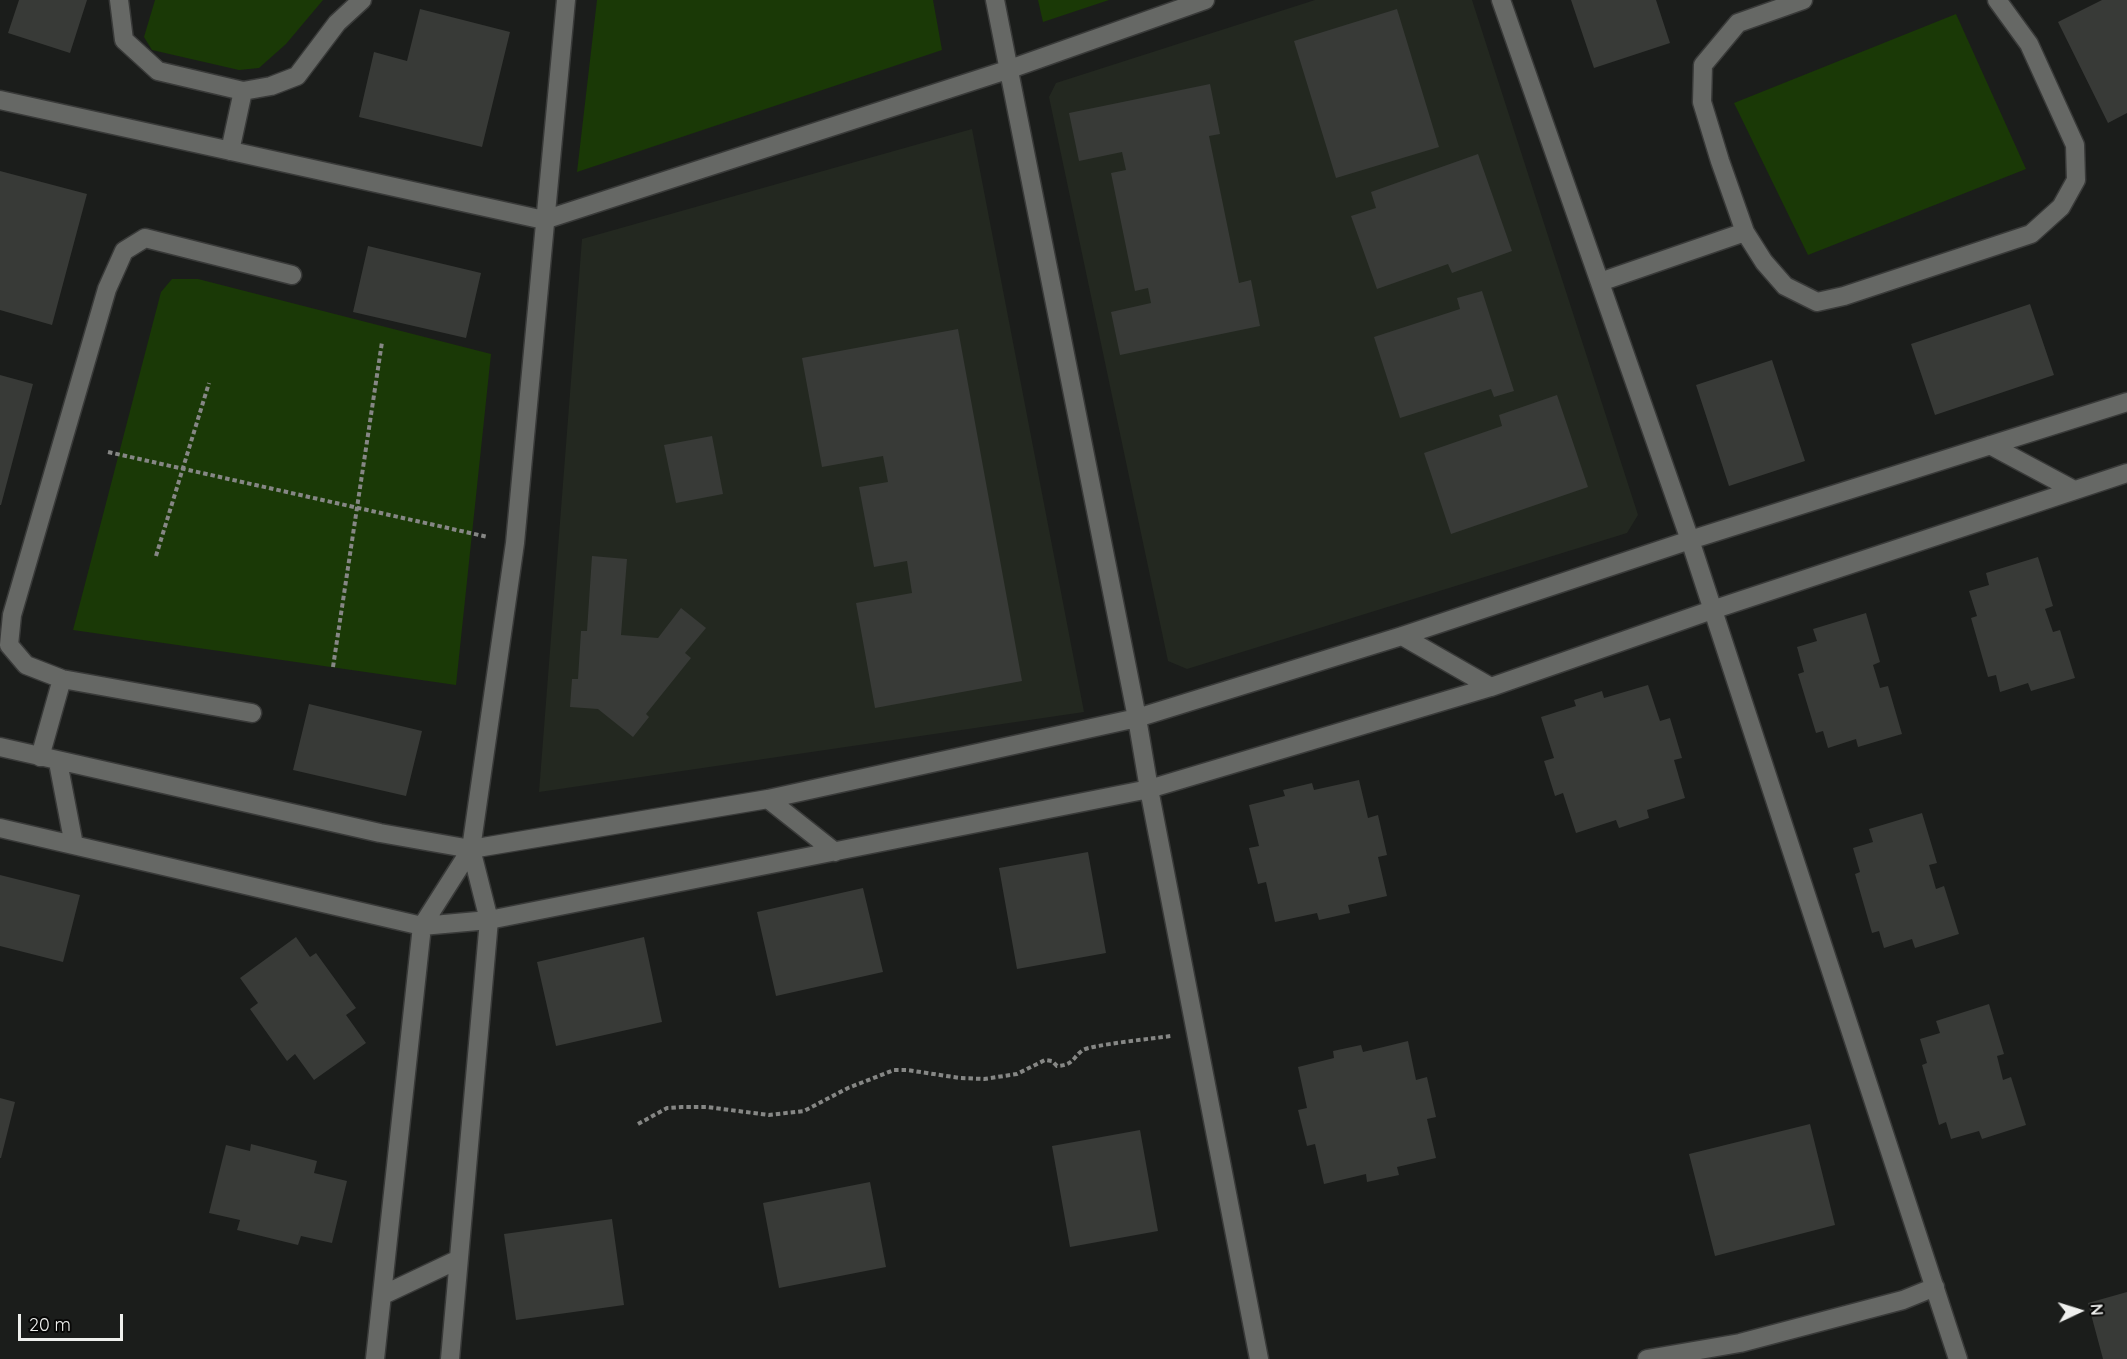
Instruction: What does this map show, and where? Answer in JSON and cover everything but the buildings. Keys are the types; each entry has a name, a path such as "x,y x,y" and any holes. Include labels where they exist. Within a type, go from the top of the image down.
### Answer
{"street":[{"path":"119,0 124,40 158,71 243,91 271,86 297,76 337,23 362,0"},
{"path":"450,1359 489,920 471,849 515,543 566,0"},
{"path":"995,0 1137,718 1259,1359"},
{"path":"0,100 544,220 1010,69 1205,0"},
{"path":"1500,0 1690,540 1958,1359"},
{"path":"1803,0 1738,23 1703,65 1702,102 1745,232 1764,262 1785,286 1818,302 1844,296 2031,234 2061,207 2076,180 2075,145 2029,44 1997,0"},
{"path":"230,151 243,91"},
{"path":"1600,282 1745,232"},
{"path":"252,713 62,679 26,665 9,645 12,615 106,289 124,251 145,238 291,275"},
{"path":"0,747 58,762 380,833 471,849 768,799 1137,718 1402,636 1690,540 2127,402"},
{"path":"1990,445 2074,490"},
{"path":"0,828 422,926 489,920 1149,789 1491,687 1712,610 2127,473"},
{"path":"1402,636 1491,687"},
{"path":"40,757 62,679"},
{"path":"58,762 74,845"},
{"path":"768,799 835,852"},
{"path":"375,1359 422,926 471,849"},
{"path":"383,1295 457,1260"},
{"path":"1647,1359 1740,1343 1903,1300 1935,1287"}],"path":[{"path":"333,667 381,342"},
{"path":"156,556 209,383"},
{"path":"108,452 515,543"},
{"path":"638,1124 667,1108 707,1107 770,1115 804,1110 856,1084 894,1070 960,1078 1003,1077 1026,1071 1045,1060 1052,1061 1057,1066 1064,1066 1072,1063 1084,1050 1196,1032"}],"shaded area":[{"path":"1315,0 1472,0 1638,515 1627,533 1187,669 1168,661 1049,97 1056,83"},
{"path":"972,129 1084,712 539,792 582,239"}],"green space":[{"path":"155,0 323,0 286,44 259,68 239,70 152,50 144,37"},
{"path":"597,0 933,0 942,50 577,172"},
{"path":"1038,0 1109,0 1043,22"},
{"path":"1956,14 2026,169 1808,255 1734,103"},
{"path":"172,279 198,279 491,354 456,685 73,630 161,292"}]}
